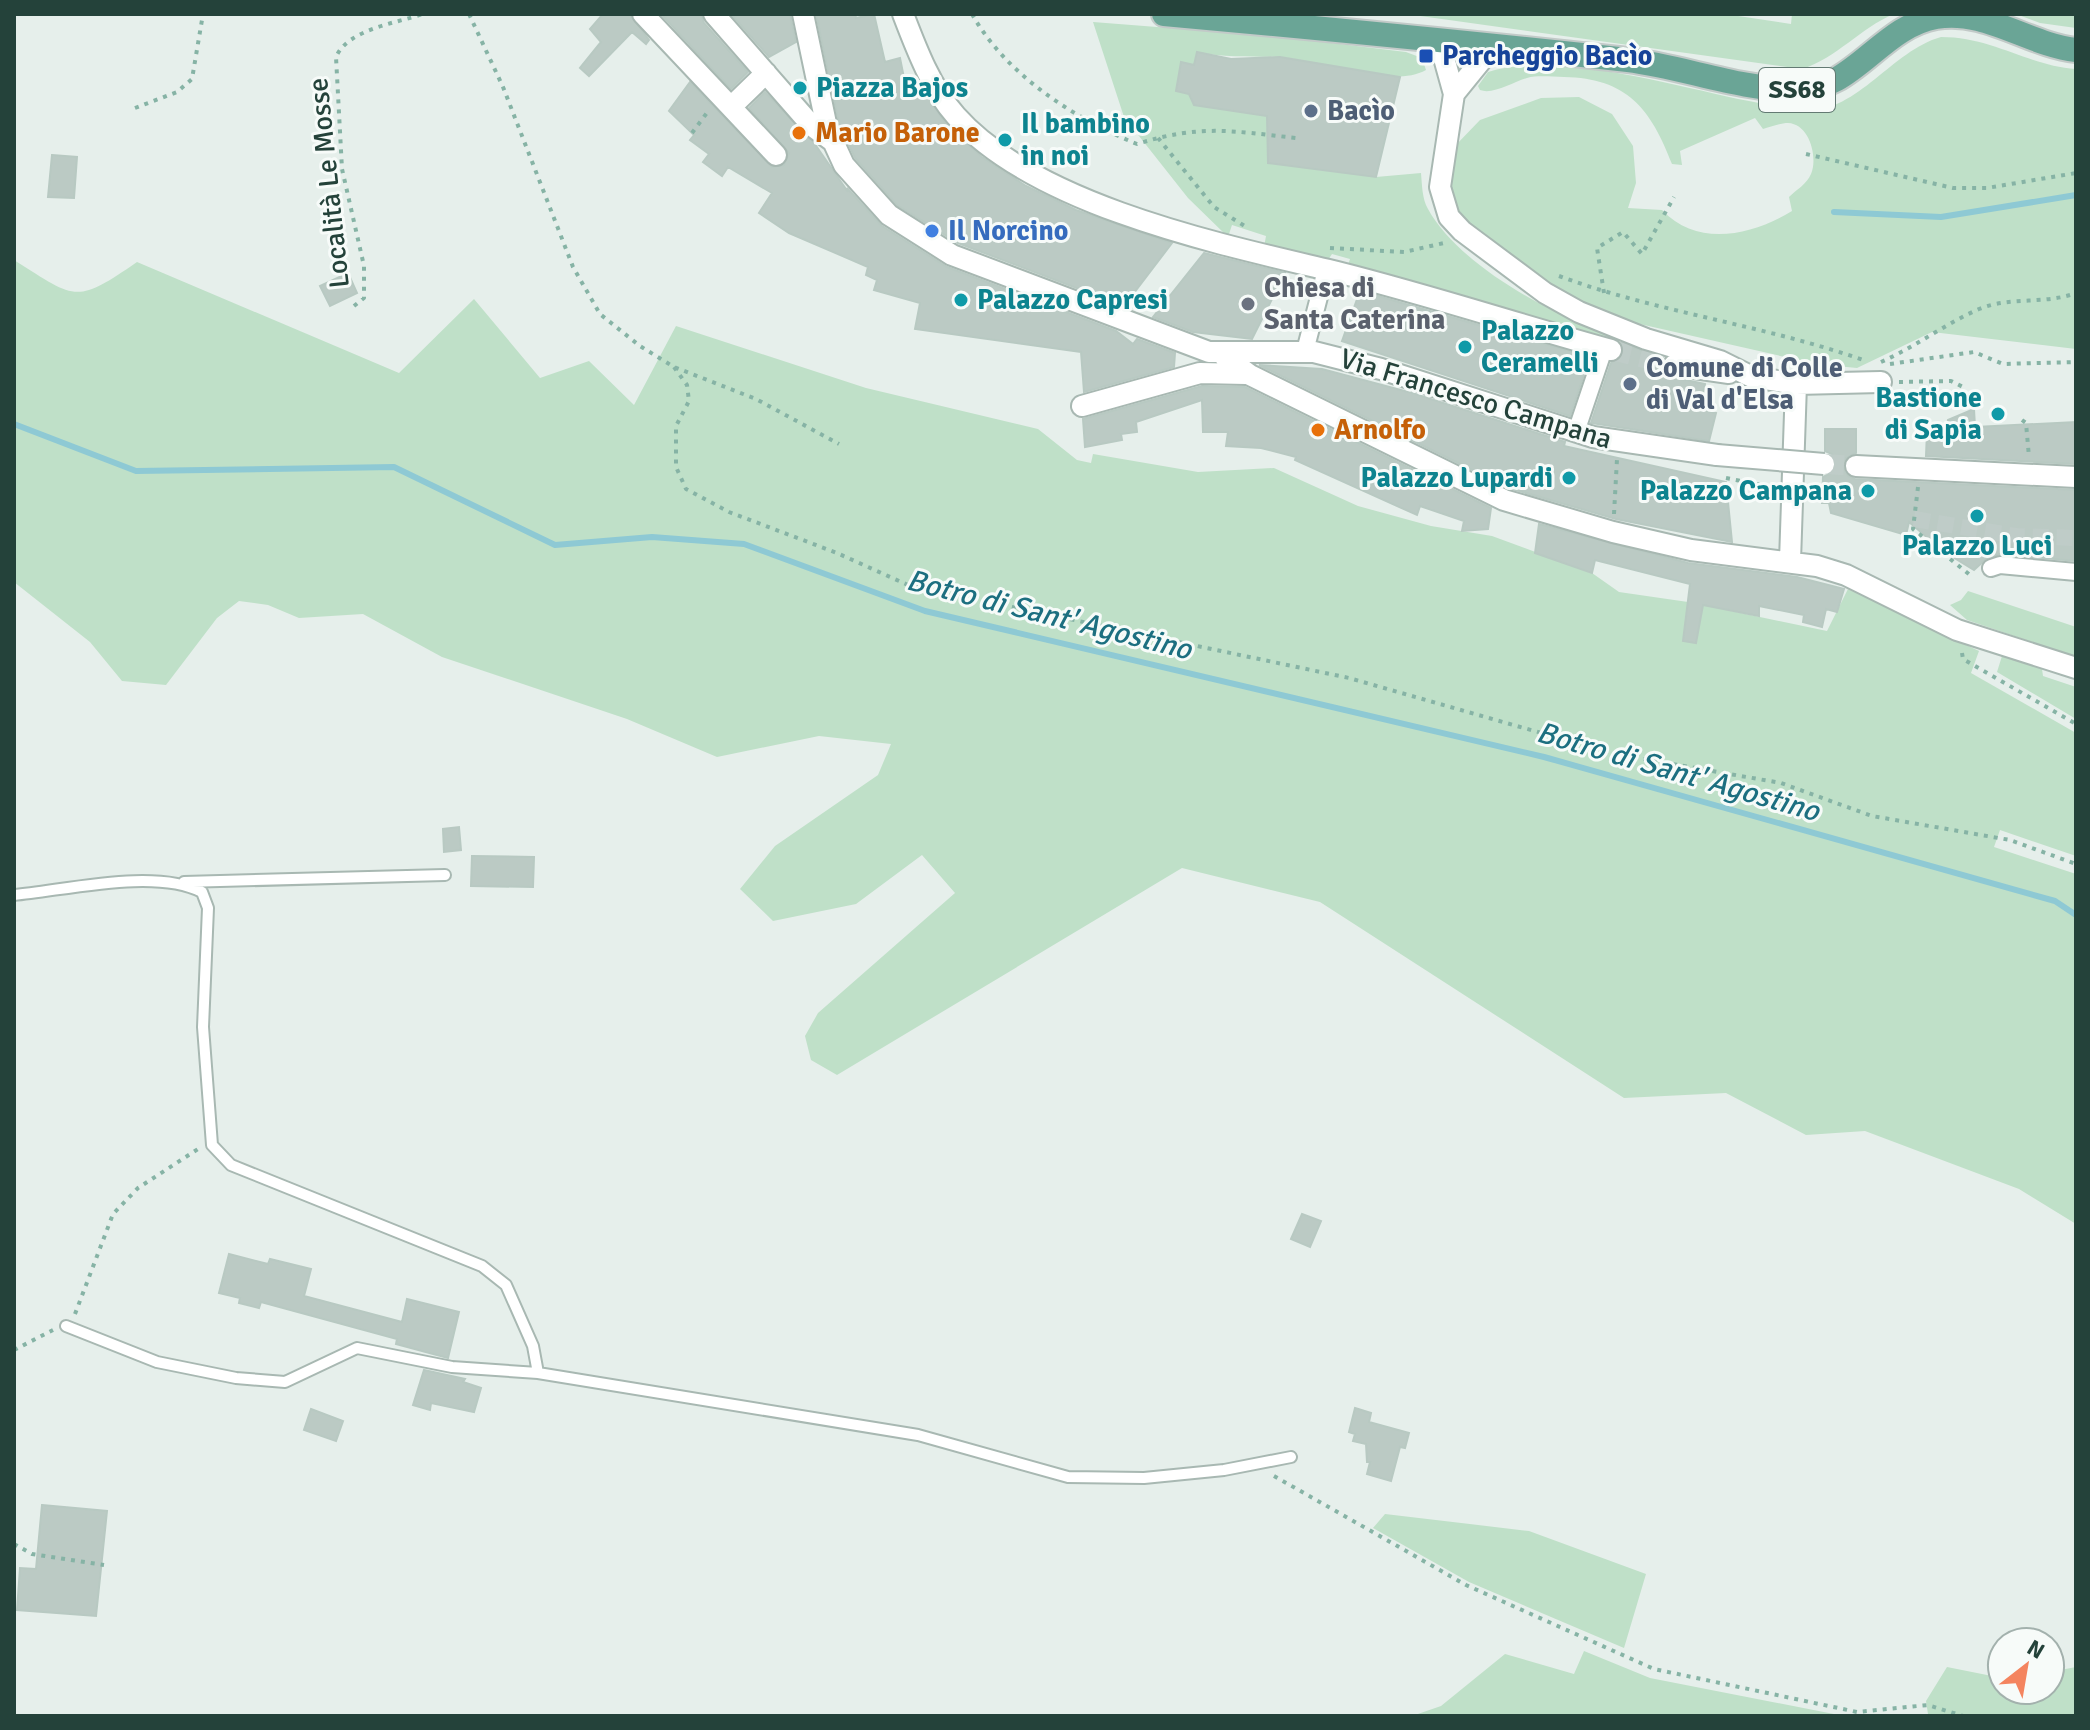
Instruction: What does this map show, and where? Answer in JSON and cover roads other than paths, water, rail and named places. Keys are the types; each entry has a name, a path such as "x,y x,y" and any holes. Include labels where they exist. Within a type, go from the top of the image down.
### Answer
{"main road":[{"name":"SS68","path":"1164,14 1439,40 1665,66 1793,90 1832,83 1898,31 1943,16 1977,19 2045,43 2076,50"}],"street":[{"path":"643,14 776,155"},
{"path":"714,14 812,126 831,140"},
{"path":"803,14 831,140 848,172 869,197 900,223 938,247 1089,310 1185,345 1223,355 1250,375 1483,492 1613,532 1714,555 1790,561 1846,575 1957,630 2076,668"},
{"path":"903,14 924,64 953,113 1012,161 1060,186 1128,213 1246,251 1326,270 1608,350 1576,432"},
{"path":"1439,40 1454,94 1439,177 1443,203 1462,231 1545,293 1579,312 1646,339 1720,361 1752,377"},
{"path":"1454,94 1493,46"},
{"path":"726,101 766,73"},
{"path":"1305,351 1326,270"},
{"name":"Via Francesco Campana","path":"1223,355 1305,351 1381,369 1618,443 1824,464"},
{"path":"1674,365 1796,384 1878,373"},
{"path":"1082,406 1200,373 1250,375"},
{"path":"1790,561 1796,384"},
{"path":"1856,466 2076,477"},
{"path":"1991,568 2000,565 2076,572"}],"lane":[{"path":"14,895 133,882 445,875"},
{"path":"182,882 202,892 208,908 203,1027 212,1145 231,1165 482,1266 506,1285 533,1346 538,1373"},
{"path":"66,1326 157,1362 248,1379 285,1382 357,1348 452,1367 538,1373 918,1435 1068,1477 1144,1478 1254,1465 1291,1457"}],"waterway":[{"path":"1834,212 1941,217 2076,195"},
{"name":"Botro di Sant' Agostino","path":"14,424 136,471 394,467 555,545 652,537 744,544 925,611 1544,757 2055,901 2076,915"}],"tunnel":[{"path":"1611,350 1674,365"},
{"path":"1824,464 1856,466"},
{"path":"1914,519 2016,536 2076,538"}],"place":[{"name":"Parcheggio Bacìo","path":"1426,56"},
{"name":"Piazza Bajos","path":"800,88"},
{"name":"Bacìo","path":"1311,111"},
{"name":"Mario Barone","path":"799,133"},
{"name":"Il bambino in noi","path":"1005,140"},
{"name":"Il Norcino","path":"932,231"},
{"name":"Palazzo Capresi","path":"961,300"},
{"name":"Chiesa di Santa Caterina","path":"1248,304"},
{"name":"Palazzo Ceramelli","path":"1465,347"},
{"name":"Comune di Colle di Val d'Elsa","path":"1630,384"},
{"name":"Bastione di Sapia","path":"1998,414"},
{"name":"Arnolfo","path":"1318,430"},
{"name":"Palazzo Lupardi","path":"1569,478"},
{"name":"Palazzo Campana","path":"1868,491"},
{"name":"Palazzo Luci","path":"1977,516"}]}
